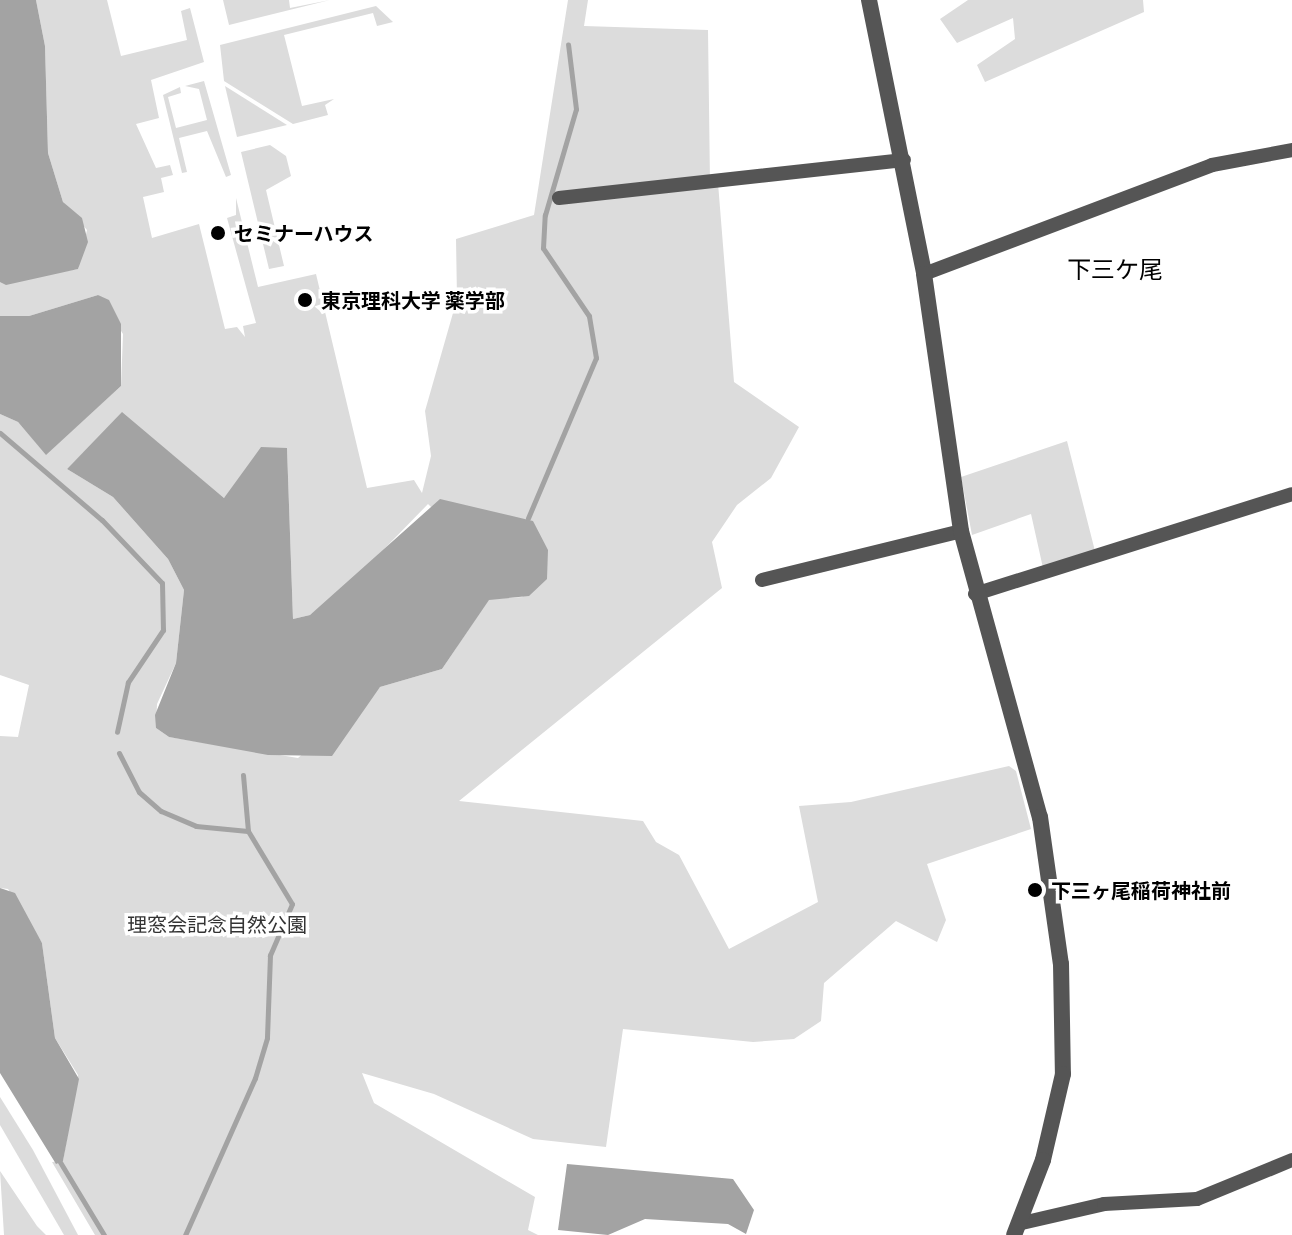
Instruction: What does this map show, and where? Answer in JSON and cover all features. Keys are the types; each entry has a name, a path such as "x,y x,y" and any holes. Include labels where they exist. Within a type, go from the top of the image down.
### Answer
{"street":[{"path":"869,0 904,160 924,274 961,531 975,594 1040,817 1061,964 1063,1074 1018,1229"},
{"path":"924,274 1212,165 1292,150"},
{"path":"559,198 904,160"},
{"path":"975,594 1292,494"},
{"path":"762,580 961,531"},
{"path":"1018,1229 1104,1204 1197,1199 1292,1160"}],"green space":[{"name":"理窓会記念自然公園","path":"36,0 107,0 121,56 187,40 181,11 190,8 204,62 151,80 159,118 136,124 156,168 170,165 173,175 161,178 164,192 143,197 152,238 199,224 225,329 237,327 245,337 243,326 256,323 227,218 236,215 236,198 258,287 316,274 367,488 414,480 422,493 431,456 425,411 457,299 456,239 534,215 568,0 588,0 584,26 708,30 710,183 718,183 734,382 799,427 771,478 737,505 712,542 722,588 459,801 643,821 656,842 679,855 729,949 818,902 799,806 851,802 1009,766 1016,771 1031,829 927,864 946,920 937,942 896,921 824,983 821,1021 794,1039 753,1042 623,1029 606,1147 533,1139 434,1094 362,1073 374,1103 535,1197 528,1230 538,1235 95,1235 52,1162 63,1161 78,1075 55,1038 42,943 8,889 0,888 0,736 18,737 29,685 0,675 0,414 18,422 46,454 121,386 123,334 98,295 29,316 0,316 0,282 78,269 87,230 63,202 48,153 45,46","holes":["122,413 224,498 287,448 293,619 310,615 354,580 428,504 523,597 489,599 442,669 380,687 298,758 169,737 156,728 157,704 176,663 184,590 168,559 113,497 67,469"]},
{"path":"223,0 289,0 290,8 330,0 229,25"},
{"path":"968,0 1143,0 1144,12 985,82 977,65 1015,39 1013,18 957,43 940,19"},
{"path":"376,6 393,22 377,26 373,13 284,35 302,106 334,99 325,105 328,115 293,124 224,81 220,45"},
{"path":"204,81 231,175 226,177 207,131 179,138 187,172 182,173 163,95 180,87 181,93 168,97 176,128 207,120 199,89 185,86"},
{"path":"225,86 287,125 237,137"},
{"path":"270,145 286,156 291,176 266,190 284,266 269,269 241,152"},
{"path":"1067,441 1095,551 1043,568 1031,514 972,535 961,477"},
{"path":"0,1097 33,1150 78,1235 64,1235 0,1125"},
{"path":"0,1171 37,1226 46,1235 4,1235"}],"shaded area":[{"path":"0,0 36,0 45,46 48,153 63,202 82,218 88,242 78,269 6,285 0,282"},
{"path":"98,295 109,300 121,324 121,386 46,455 18,422 0,414 0,316 29,316"},
{"path":"122,412 224,498 261,447 287,448 293,619 310,615 440,499 533,521 548,550 547,579 529,596 489,600 442,669 380,687 332,756 268,755 169,737 156,728 155,715 176,663 184,590 168,559 113,497 67,469"},
{"path":"0,888 15,893 42,943 55,1038 79,1079 63,1161 56,1164 0,1073"},
{"path":"567,1164 733,1179 754,1210 746,1234 728,1224 645,1219 608,1235 558,1230"}],"waterway":[{"path":"528,518 596,358 589,316 543,248 545,215 576,109 568,44"},
{"path":"0,433 102,520 162,583 163,630 128,682 117,732"},
{"path":"119,753 139,792 161,811 196,826 248,831 292,904 270,955 267,1038 255,1078 185,1235"},
{"path":"243,775 248,831"},
{"path":"60,1162 104,1235"}],"place":[{"name":"セミナーハウス","path":"218,233"},
{"name":"東京理科大学 薬学部","path":"305,300"},
{"name":"下三ヶ尾稲荷神社前","path":"1035,890"}],"district":[{"name":"下三ケ尾","path":"1115,269"}]}
